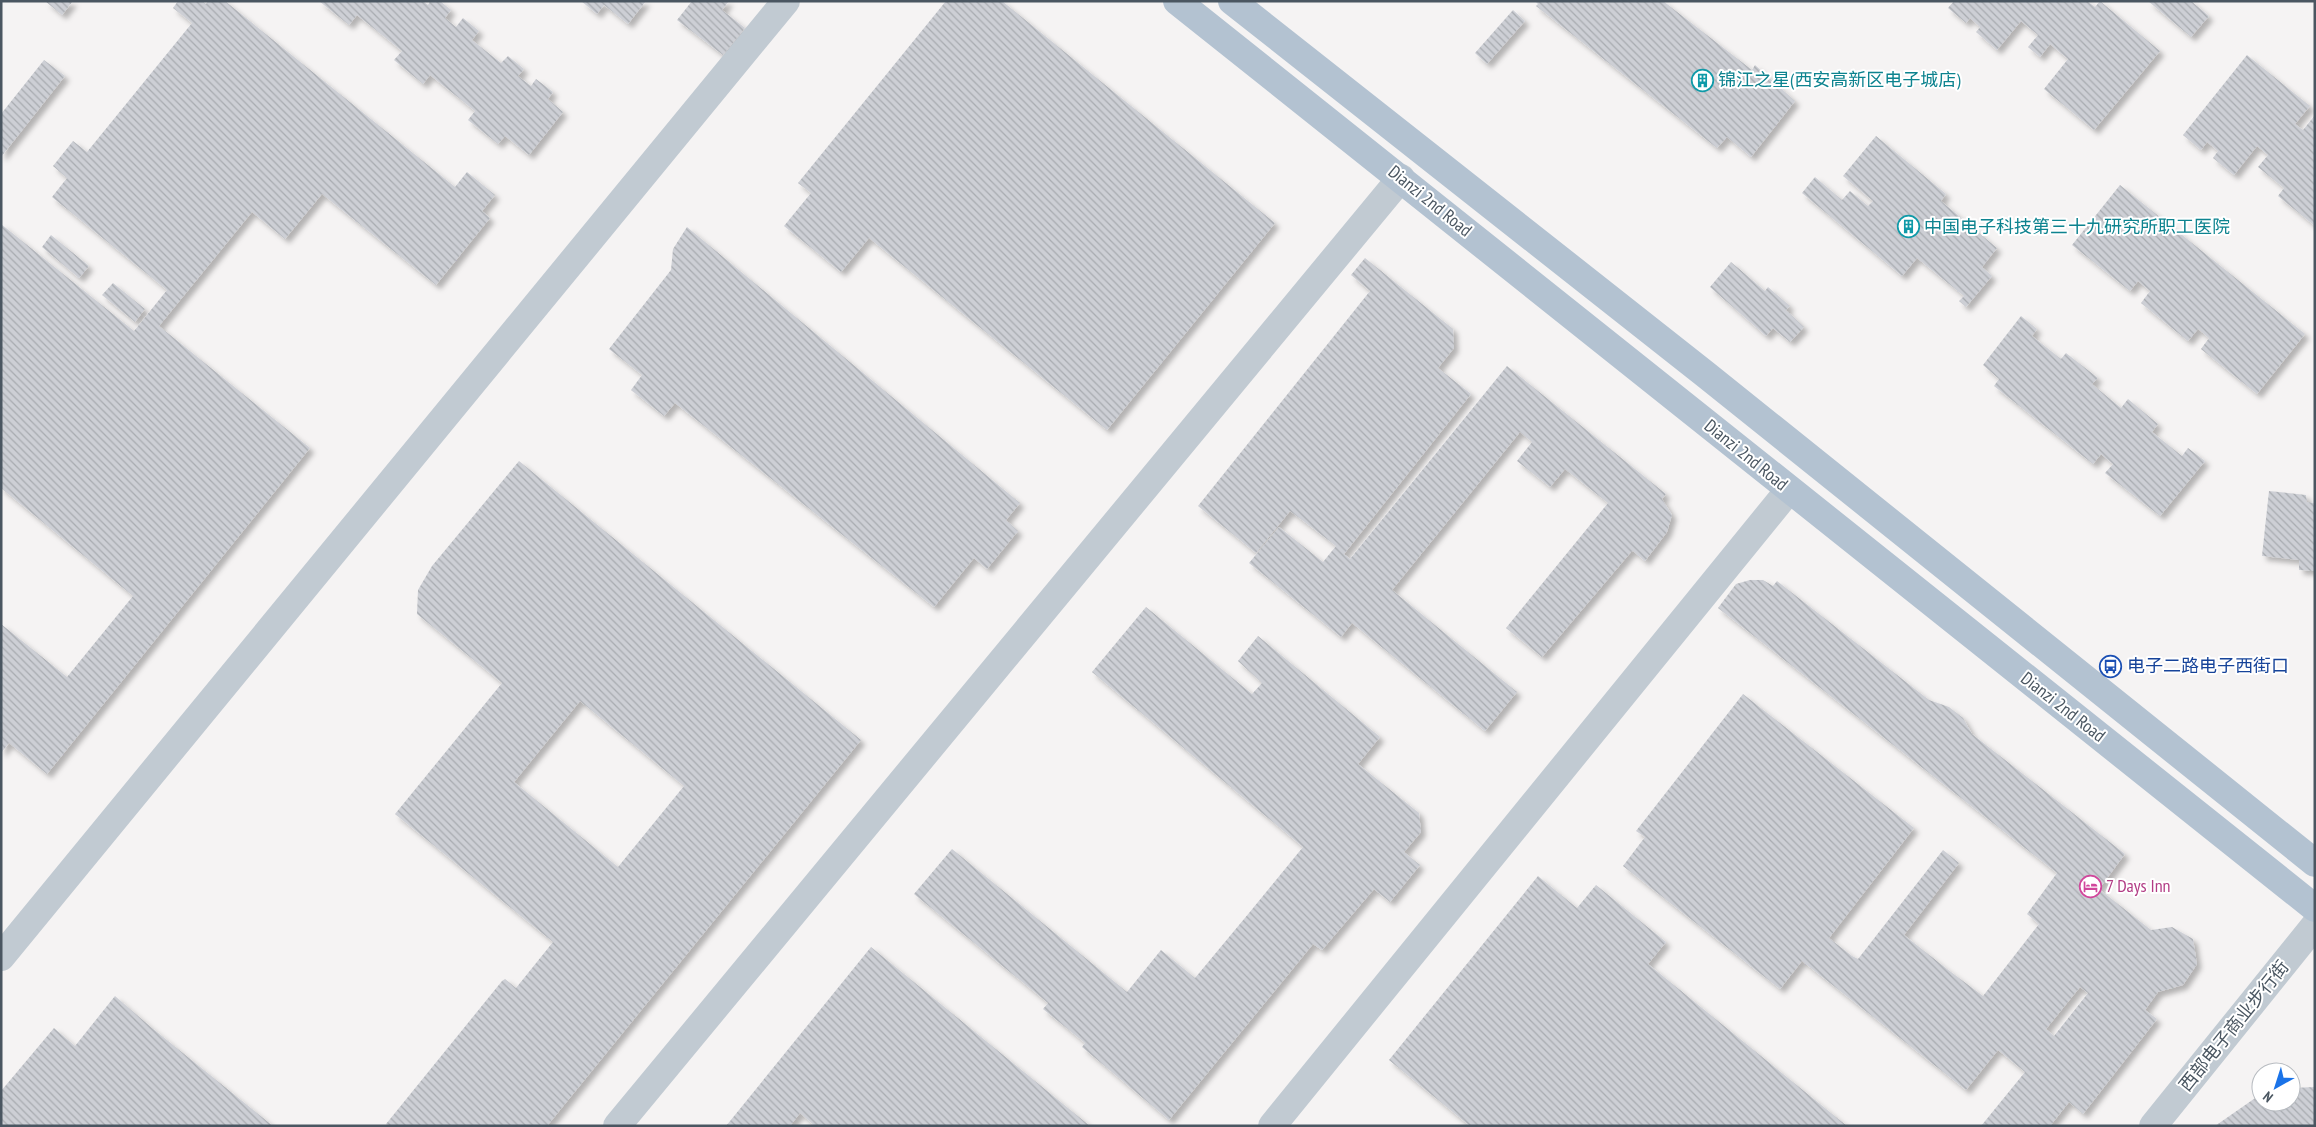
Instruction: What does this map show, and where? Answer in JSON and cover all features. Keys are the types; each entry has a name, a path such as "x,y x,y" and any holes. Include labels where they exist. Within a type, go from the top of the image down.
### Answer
{"main road":[{"name":"Dianzi 2nd Road","path":"1177,1 2315,908"},
{"name":"Dianzi 2nd Road","path":"1232,1 1712,381 2315,863"}],"street":[{"path":"1,957 786,1"},
{"path":"617,1126 1401,178"},
{"path":"1272,1126 1789,490"},
{"name":"西部电子商业步行街","path":"2153,1126 2315,925"}],"building":[{"path":"45,1 73,1 62,15"},
{"path":"178,1 202,1 206,4 208,1 225,1 455,187 467,172 495,195 482,211 490,218 436,285 322,194 285,239 252,212 159,326 310,448 47,774 9,743 1,753 1,624 67,677 133,596 1,488 1,224 134,331 167,290 52,197 67,178 53,166 73,141 87,152 192,23 173,8"},
{"path":"319,1 423,1 428,5 430,1 440,1 451,10 445,18 456,27 463,18 479,31 472,40 501,63 508,56 524,69 518,76 531,86 536,79 553,92 548,99 563,112 529,155 505,136 498,144 468,120 475,111 430,75 423,84 394,60 402,51 357,15 349,25"},
{"path":"581,1 646,1 628,24 604,5 597,14"},
{"path":"692,1 729,1 722,10 745,28 723,55 677,20"},
{"path":"946,1 1002,1 1275,223 1107,430 869,238 841,272 784,226 811,193 798,183"},
{"name":"锦江之星(西安高新区电子城店)","path":"1535,1 1663,1 1752,70 1755,65 1795,101 1751,157 1727,137 1717,148 1536,6 1538,4"},
{"path":"1954,1 2087,1 2095,7 2100,1 2160,51 2094,130 2044,89 2068,59 2050,44 2040,57 2028,47 2038,35 2021,21 1997,50 1976,32 1980,27 1970,18 1966,23 1948,8"},
{"path":"2148,1 2191,1 2209,16 2191,37"},
{"path":"1513,10 1525,21 1487,64 1475,53"},
{"path":"2247,55 2310,106 2295,124 2303,130 2315,115 2315,226 2278,196 2284,188 2258,167 2268,155 2257,146 2234,175 2213,158 2218,151 2207,142 2201,150 2183,135"},
{"path":"44,60 65,76 1,157 1,114"},
{"name":"中国电子科技第三十九研究所职工医院","path":"1876,136 1946,194 1941,201 1997,248 1982,267 1992,276 1966,307 1959,301 1964,296 1917,258 1902,276 1802,193 1815,177 1842,200 1850,191 1868,206 1873,201 1843,176"},
{"path":"2120,185 2305,334 2257,394 2201,349 2209,338 2198,329 2188,341 2141,303 2150,291 2138,281 2130,291 2072,245"},
{"path":"687,227 1020,503 1006,520 1018,531 987,569 974,558 934,607 675,403 664,416 631,390 642,375 609,349 671,270 673,249"},
{"path":"51,235 89,266 79,278 42,247"},
{"path":"1365,258 1453,329 1454,348 1438,368 1471,394 1344,554 1350,559 1507,366 1666,494 1662,499 1672,515 1667,532 1645,561 1633,551 1631,552 1542,657 1506,628 1608,503 1565,469 1550,487 1517,461 1532,442 1520,432 1392,590 1517,692 1485,731 1352,623 1341,637 1249,563 1279,527 1323,562 1336,546 1290,511 1256,553 1198,506 1370,291 1351,275"},
{"path":"1731,262 1765,291 1768,287 1790,306 1786,310 1804,327 1790,342 1773,328 1766,336 1710,287"},
{"path":"113,283 145,309 135,322 102,295"},
{"path":"2021,316 2037,329 2032,336 2061,359 2066,353 2098,378 2092,384 2121,408 2128,399 2158,424 2152,432 2182,456 2188,448 2205,461 2160,516 2105,473 2113,464 2101,454 2093,464 1994,386 1999,379 1983,365"},
{"path":"519,461 861,740 547,1126 388,1126 386,1124 502,981 505,979 516,988 553,942 395,814 502,683 417,614 418,590 432,566","holes":["580,701 684,786 618,867 514,782"]},
{"path":"2269,491 2306,495 2307,502 2315,503 2315,571 2299,570 2299,560 2262,556"},
{"path":"1750,580 1763,580 1773,586 1777,581 1929,700 1949,707 1963,718 1972,734 2125,854 2099,889 2151,930 2172,927 2193,939 2197,964 2183,985 2158,992 2145,1010 2157,1019 2083,1114 2069,1102 2050,1126 1981,1126 2025,1072 1998,1050 1966,1090 1802,961 1780,989 1623,866 1645,837 1636,831 1743,694 1914,828 1829,938 1852,956 1858,959 1943,850 1959,863 1904,935 1947,969 1983,996 2039,924 2027,914 2057,873 1718,608 1736,584","holes":["2080,987 2088,993 2054,1036 2046,1029"]},
{"path":"1146,607 1252,694 1262,683 1238,661 1258,636 1380,737 1358,764 1419,813 1421,832 1404,852 1420,865 1390,902 1374,889 1322,950 1313,944 1169,1120 1082,1047 1085,1043 1043,1009 1048,1003 914,894 952,849 1127,992 1161,950 1195,978 1303,847 1092,672"},
{"path":"1538,876 1577,908 1596,885 1666,942 1648,964 1847,1126 1470,1126 1389,1060"},
{"path":"871,947 1090,1126 815,1126 800,1113 790,1126 726,1126"},
{"path":"115,996 273,1126 1,1126 1,1091 54,1028 75,1046"},
{"path":"2315,1087 2315,1126 2215,1126 2251,1101 2251,1112 2301,1112 2301,1088"}],"place":[{"name":"锦江之星(西安高新区电子城店)","path":"1702,80"},
{"name":"中国电子科技第三十九研究所职工医院","path":"1908,227"},
{"name":"电子二路电子西街口","path":"2111,666"},
{"name":"7 Days Inn","path":"2090,886"}]}
